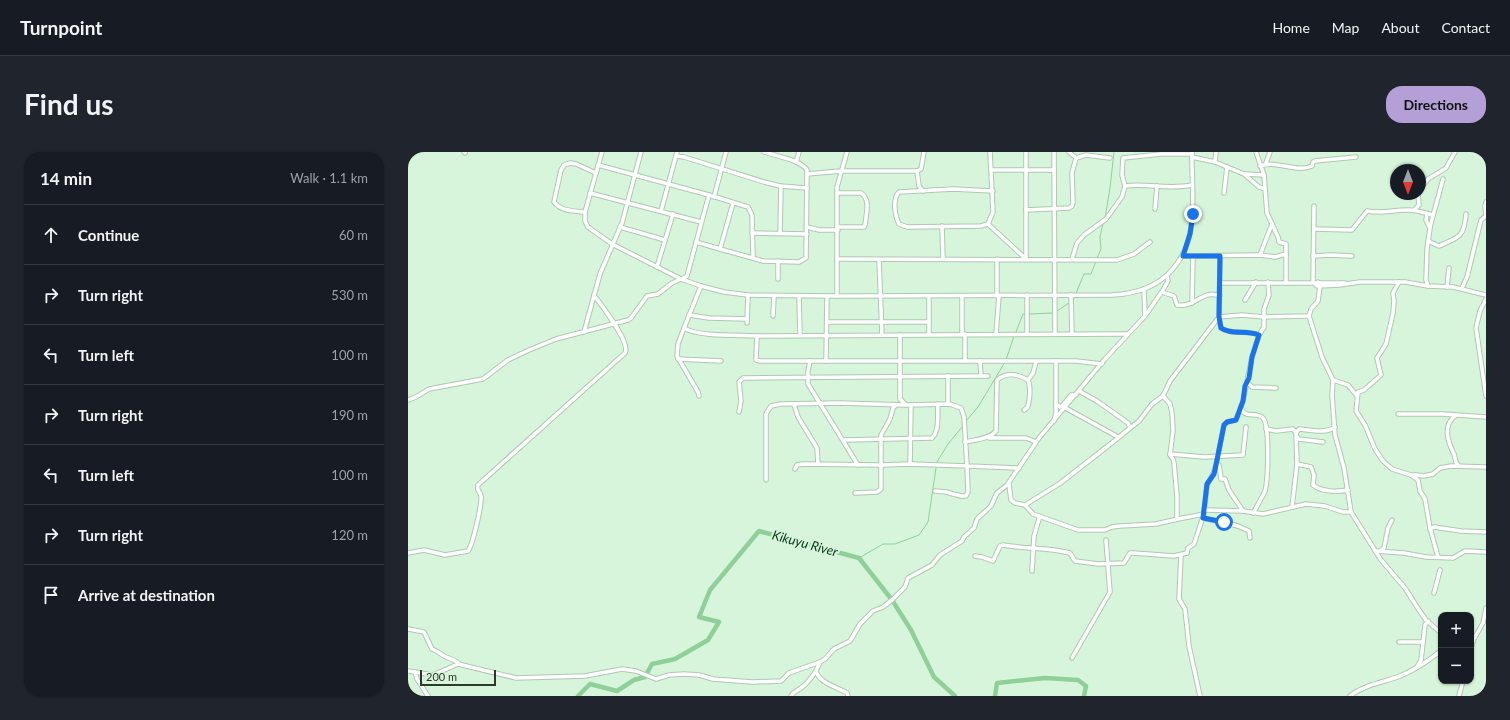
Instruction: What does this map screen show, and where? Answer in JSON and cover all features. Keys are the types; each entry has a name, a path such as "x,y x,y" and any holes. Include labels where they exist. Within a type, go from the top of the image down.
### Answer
{"street":[{"path":"602,152 585,212 585,221 588,227 612,244 682,279 724,292 748,296 1122,295 1144,290 1167,276 1183,256 1188,243 1192,227 1193,208 1192,154"},
{"path":"584,332 600,274 620,227 641,152"},
{"path":"714,197 726,152"},
{"path":"696,242 763,261 799,262 806,258 807,170 804,165 764,152"},
{"path":"796,162 799,152"},
{"path":"837,296 837,185 846,152"},
{"path":"990,152 992,170 993,191 993,212 988,224 984,226 904,226 899,224 896,219 895,211 897,194 899,192 952,189 993,191"},
{"path":"1026,152 1026,259"},
{"path":"1054,152 1055,334"},
{"path":"1069,152 1076,158"},
{"path":"1215,162 1216,152"},
{"path":"1256,152 1264,175 1267,213 1279,242 1286,244 1286,282"},
{"path":"1266,163 1270,152"},
{"path":"1426,182 1446,168 1455,152"},
{"path":"807,174 841,171 917,172 921,169 923,153"},
{"path":"660,211 676,154 684,158 741,176 781,186 807,188"},
{"path":"1072,259 1077,243 1106,219 1122,197 1125,186 1122,174 1123,158 1161,154 1192,154 1244,174 1259,187 1265,189"},
{"path":"1076,158 1086,155 1110,158"},
{"path":"1260,166 1266,163 1298,168 1312,166 1312,162 1315,161 1356,157"},
{"path":"1026,210 1054,210 1069,208 1073,204 1072,173 1076,158"},
{"path":"585,212 564,209 558,207 554,202 562,167 568,164 576,164 596,173"},
{"path":"598,165 748,207 751,212 753,257"},
{"path":"1224,193 1227,167"},
{"path":"992,170 1054,170"},
{"path":"917,172 919,186 923,191"},
{"path":"1244,174 1264,175"},
{"path":"1428,286 1426,280 1428,241 1430,226 1442,179"},
{"path":"1125,186 1145,185 1179,187 1192,185"},
{"path":"780,233 781,186"},
{"path":"1155,209 1157,186"},
{"path":"752,233 780,233 864,227 867,204 865,196 862,192 837,193"},
{"path":"590,193 701,222"},
{"path":"408,400 429,389 483,379 513,357 556,339 631,318 648,296 658,294 672,283 687,276 709,195"},
{"path":"1414,210 1419,205 1419,200"},
{"path":"720,249 733,202"},
{"path":"1462,288 1467,277 1481,220 1486,216 1486,202"},
{"path":"1314,206 1313,282 1317,286 1378,281 1399,282 1428,286 1462,288 1486,295"},
{"path":"1314,229 1352,230 1367,211 1377,213 1414,210 1433,215"},
{"path":"657,267 673,214"},
{"path":"1427,214 1426,221 1430,226"},
{"path":"1428,241 1438,246 1453,241 1459,237 1463,229 1466,214"},
{"path":"988,224 1026,259"},
{"path":"1260,255 1272,224"},
{"path":"942,226 943,259"},
{"path":"620,227 666,240"},
{"path":"837,259 1120,259 1138,251 1150,242"},
{"path":"1183,256 1260,255 1275,257 1286,254"},
{"path":"1192,303 1193,256"},
{"path":"1220,256 1220,326 1222,330 1255,333 1259,335"},
{"path":"1313,256 1352,256"},
{"path":"996,334 998,296 997,259"},
{"path":"879,260 882,335"},
{"path":"778,261 778,279"},
{"path":"1447,287 1449,268"},
{"path":"408,629 424,632 432,649 445,657 455,660 459,664 470,668 516,678 585,676 622,670 636,671 656,678 668,675 684,674 699,675 713,679 763,682 781,681 789,673 820,662 825,659 834,649 850,641 860,624 869,614 883,607 892,600 905,587 908,578 932,565 940,555 962,541 964,537 974,528 978,519 991,506 997,493 1009,483 1036,442 1064,407 1076,395 1127,334 1145,316 1162,292 1168,281 1167,276"},
{"path":"1245,300 1256,282"},
{"path":"975,556 993,560 1000,546 1003,545 1020,548 1033,547 1055,549 1070,553 1075,561 1109,564 1124,563 1130,553 1162,556 1181,555 1187,553 1188,548 1194,544 1204,514 1207,484 1214,474 1224,425 1227,422 1236,420 1241,406 1259,335 1264,327 1265,303 1269,295 1268,282"},
{"path":"1318,282 1320,286 1318,301 1311,310 1309,316 1322,357 1333,380 1332,395 1336,442 1344,468 1351,512 1378,551 1381,560 1405,588 1416,608 1438,630"},
{"path":"1399,282 1393,293 1393,313 1386,344 1377,358 1380,375 1364,390 1359,391 1357,396 1356,411 1365,425 1376,451 1383,461 1392,469 1411,475 1423,476 1434,474 1441,468 1459,466 1486,467"},
{"path":"1220,283 1350,283"},
{"path":"699,396 677,355 678,344 701,286"},
{"path":"1144,290 1145,316"},
{"path":"1162,292 1174,296 1177,305 1187,305 1207,295 1220,295"},
{"path":"408,553 424,550 445,555 468,551 476,528 481,496 477,489 478,485 624,353 626,348 615,323 594,295"},
{"path":"1027,295 1027,334"},
{"path":"1071,295 1072,334"},
{"path":"1192,295 1201,299"},
{"path":"689,315 747,321 748,296"},
{"path":"773,316 774,296"},
{"path":"799,296 800,335"},
{"path":"826,361 827,296"},
{"path":"929,296 929,334"},
{"path":"962,296 965,361"},
{"path":"1486,299 1482,306 1476,328 1486,396"},
{"path":"1009,483 1011,500 1016,503 1025,504 1037,498 1065,479 1139,421 1152,404 1163,396 1170,381 1219,317 1242,315 1264,317 1309,316"},
{"path":"827,322 929,322"},
{"path":"684,328 694,332 711,334 757,336 900,334 1127,334"},
{"path":"900,334 900,400 906,405"},
{"path":"757,336 756,360 900,362 1076,361 1102,364"},
{"path":"678,359 721,361"},
{"path":"810,361 808,384 819,404 844,440 858,465"},
{"path":"1054,421 1056,413 1056,361"},
{"path":"980,362 981,376"},
{"path":"1024,410 1027,408 1029,402 1028,380 1033,373 1036,362"},
{"path":"965,442 993,434 996,431 997,380 1003,376 1012,375 1028,380"},
{"path":"739,412 741,401 739,382 742,378 808,376 988,376"},
{"path":"948,376 948,404"},
{"path":"1333,380 1348,385 1357,396"},
{"path":"1247,382 1252,387 1276,388"},
{"path":"1079,391 1097,401 1128,423 1130,428"},
{"path":"1163,396 1170,404 1172,413 1173,431 1170,454 1174,463 1177,496 1177,519"},
{"path":"1056,402 1058,406 1064,407 1118,437"},
{"path":"766,480 766,414 768,409 775,404 948,404 962,408 964,416 968,492 966,496 960,496 935,491"},
{"path":"794,404 798,417 817,448 818,464"},
{"path":"844,440 928,438 934,436 936,430 938,404"},
{"path":"856,493 877,492 881,489 882,431 890,419 893,408 896,405"},
{"path":"910,464 911,405"},
{"path":"1241,406 1245,414 1260,416 1263,418 1266,429 1269,465 1265,489 1253,513"},
{"path":"1398,414 1486,417"},
{"path":"1455,416 1450,421 1447,433 1456,463 1459,466"},
{"path":"1170,454 1204,457 1243,455 1246,427"},
{"path":"1266,429 1276,431 1293,429 1298,431 1325,431 1332,430 1335,427"},
{"path":"1292,507 1297,464 1298,431"},
{"path":"984,437 1026,438 1036,442"},
{"path":"1297,438 1323,442"},
{"path":"795,469 797,465 818,464 910,464 1019,468"},
{"path":"1297,464 1311,467 1314,475 1313,485 1316,488 1329,491 1348,490"},
{"path":"1216,465 1219,465 1221,479 1225,479 1227,481 1229,490 1243,511"},
{"path":"1411,475 1418,480 1420,490 1425,499 1430,529 1438,557"},
{"path":"1025,504 1031,512 1038,516 1078,530 1098,530 1120,526 1156,524 1204,514 1243,511 1270,514 1306,504 1325,506 1343,512 1351,512"},
{"path":"1204,514 1249,531 1250,538"},
{"path":"1032,571 1034,536 1039,519 1038,516"},
{"path":"1378,551 1384,548 1388,528 1392,520"},
{"path":"1430,529 1434,528 1486,532"},
{"path":"1072,658 1110,592 1106,540"},
{"path":"1378,551 1426,557 1453,558 1465,551 1486,552"},
{"path":"1181,555 1179,599 1185,609 1189,646 1200,696"},
{"path":"1434,593 1440,570"},
{"path":"1474,639 1481,628 1486,608"},
{"path":"1416,669 1421,660 1425,625 1428,621"},
{"path":"1481,628 1486,626"},
{"path":"1399,642 1423,642"},
{"path":"1350,696 1362,689 1416,669 1438,654"},
{"path":"791,696 812,678 820,662"},
{"path":"408,671 436,674 459,664"},
{"path":"816,671 818,676 847,693 848,696"},
{"path":"415,672 417,680 428,696"},
{"path":"1460,694 1462,684"}],"waterway":[{"path":"1105,218 1114,152"},
{"path":"1097,258 1101,249 1100,237 1103,223"},
{"path":"1076,293 1084,274 1091,274 1096,261"},
{"path":"1057,311 1069,303"},
{"path":"1029,314 1052,313"},
{"path":"1016,332 1023,314 1025,314"},
{"path":"1006,360 1014,336"},
{"path":"966,421 978,407 1005,362"},
{"path":"937,462 948,444 963,426"},
{"path":"859,558 883,544 895,544 919,535 928,522 936,468"},
{"name":"Kikuyu River","path":"578,696 590,684 617,691 634,680 645,677 652,664 675,659 708,640 719,622 699,617 710,590 759,531 859,558 892,600 911,630 934,677 955,696"},
{"name":"Kikuyu River","path":"995,696 997,683 1045,678 1078,680 1086,686 1084,696"},
{"name":"Kikuyu River","path":"1478,696 1486,695"}],"route":[{"path":"1193,214 1192,227 1183,256 1220,256 1219,317 1222,330 1248,332 1259,335 1252,357 1249,378 1245,386 1243,401 1238,412 1237,419 1227,422 1224,425 1214,474 1209,480 1206,489 1203,518 1224,522"}]}
